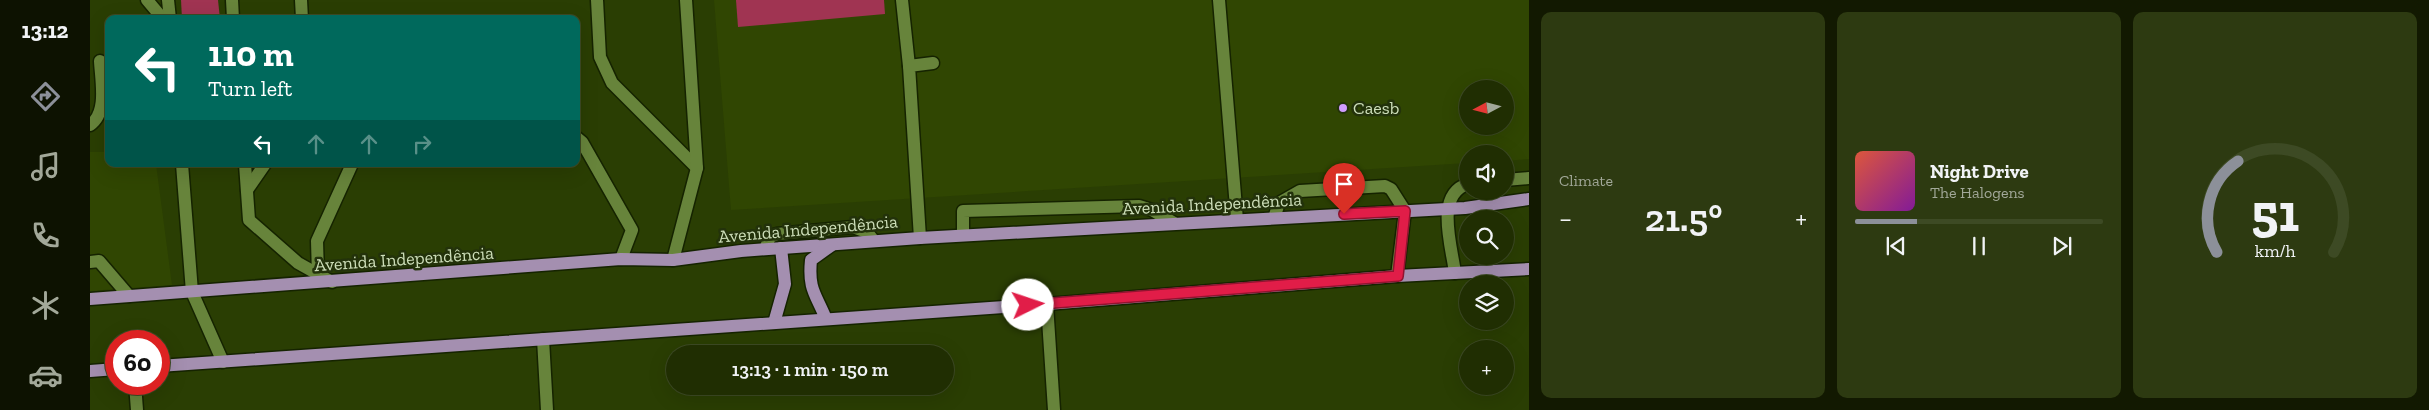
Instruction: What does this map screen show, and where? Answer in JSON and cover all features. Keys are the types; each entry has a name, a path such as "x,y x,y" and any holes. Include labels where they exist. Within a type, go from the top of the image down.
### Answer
{"main road":[{"name":"Avenida Independência","path":"90,299 620,259 673,260 765,249 963,235 1446,209 1529,199"},
{"path":"826,319 818,299 811,289 810,275 812,260 834,244"},
{"path":"774,323 785,284 781,248"},
{"path":"170,365 1047,304 1398,276 1529,269"},
{"path":"90,371 105,370"}],"street":[{"path":"147,0 160,15"},
{"path":"168,0 170,15"},
{"path":"232,0 233,15"},
{"path":"301,0 302,15"},
{"path":"597,0 600,57 612,83 697,168"},
{"path":"673,260 697,168 686,0"},
{"path":"902,0 909,66 920,238"},
{"path":"1220,0 1237,220"},
{"path":"90,126 97,121 101,111 100,61"},
{"path":"909,66 933,63"},
{"path":"580,140 632,230 620,259"},
{"path":"182,167 192,292 223,362"},
{"path":"244,167 249,220 298,263 332,282"},
{"path":"246,190 263,167"},
{"path":"318,275 317,241 351,167"},
{"path":"1514,179 1529,178"},
{"path":"1274,218 1279,203 1300,191 1385,186 1391,189 1405,211 1398,276"},
{"path":"1455,273 1446,209 1454,192 1459,189"},
{"path":"963,235 963,211 1139,206 1152,210 1174,223"},
{"path":"765,249 770,237 777,234 853,227 867,232 874,241"},
{"path":"90,262 99,261 130,296"},
{"path":"1047,304 1054,410"},
{"path":"543,339 548,410"},
{"path":"136,395 137,410"}],"shaded area":[{"path":"181,0 218,0 220,15 182,15"},
{"path":"714,0 1529,0 1529,159 1514,160 1514,145 1459,145 1459,164 731,210"},
{"path":"736,0 884,0 885,14 738,27"},
{"path":"90,152 105,152 105,167 156,167 172,285 90,291"}],"place":[{"name":"Caesb","path":"1343,108"}],"route":[{"path":"1028,305 1398,276 1405,211 1344,214"}]}
